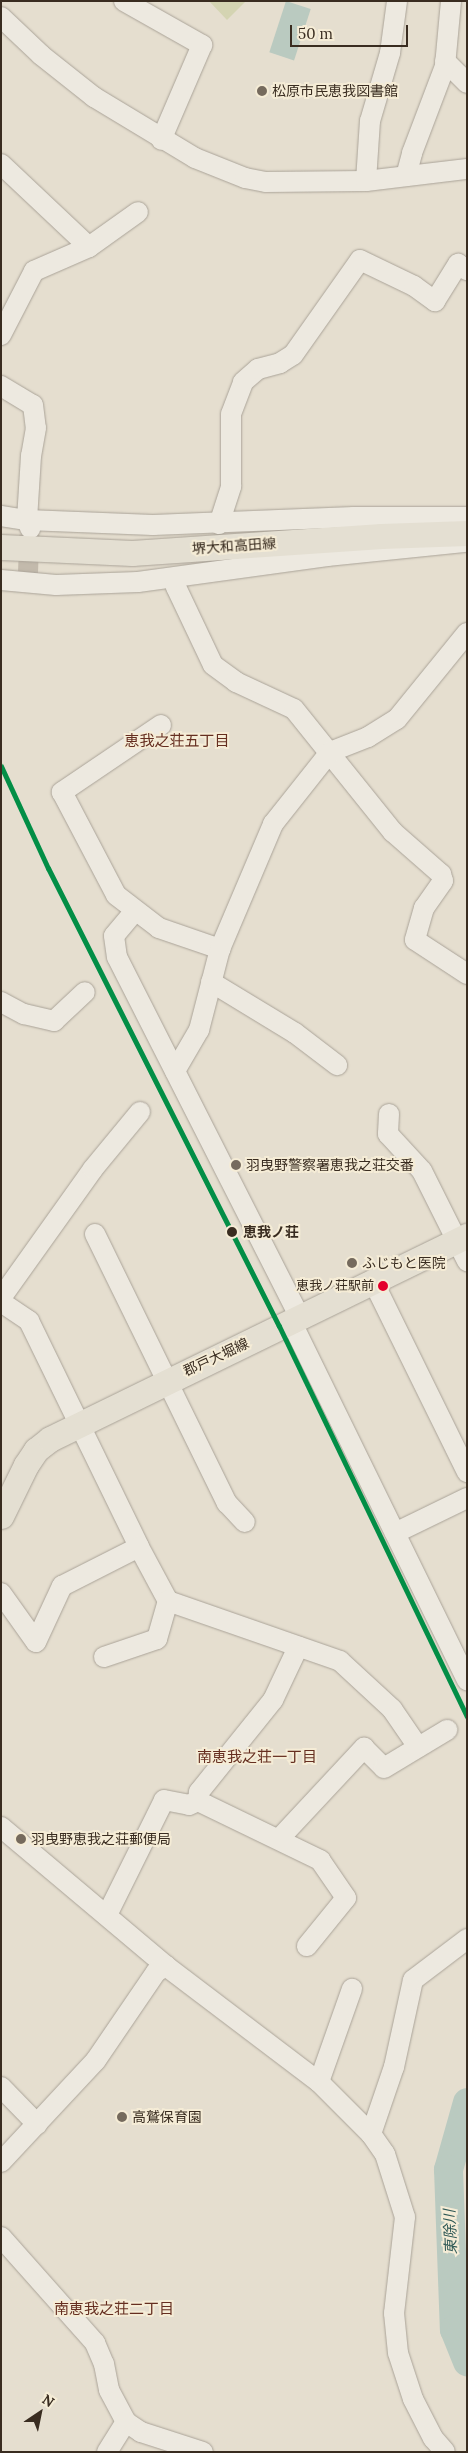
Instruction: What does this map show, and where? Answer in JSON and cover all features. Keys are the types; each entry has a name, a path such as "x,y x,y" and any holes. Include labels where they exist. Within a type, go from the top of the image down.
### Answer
{"main road":[{"name":"堺大和高田線","path":"1,547 132,553 382,536 467,533"},
{"name":"郡戸大堀線","path":"1,1516 36,1450 81,1423 373,1281 463,1246"}],"street":[{"path":"124,1 202,45 161,140"},
{"path":"366,181 370,122 390,53 398,1"},
{"path":"406,176 445,61 451,1"},
{"path":"1,17 41,55 94,97 161,140 194,158 254,180 366,181 467,169"},
{"path":"445,61 467,83"},
{"path":"1,164 89,247"},
{"path":"1,335 34,271 89,247 138,212"},
{"path":"219,524 231,486 230,414 243,382 258,369 280,364 293,355 360,260 414,286 435,301 458,264 467,270"},
{"path":"1,386 33,404 36,428 28,524"},
{"path":"1,516 28,524 153,525 219,524 354,517 467,518"},
{"path":"1,580 27,578 56,585 174,578 327,556 467,542"},
{"path":"174,578 180,596 214,665 236,682 294,709 393,832 441,874 443,881 424,908 415,940 467,974"},
{"path":"175,1071 199,1030 220,949 273,824 330,752 368,737 397,719 467,633"},
{"path":"161,725 62,792 116,895 134,912 159,928 220,949"},
{"path":"134,912 114,936 117,957 175,1071 467,1680"},
{"path":"211,982 295,1034 337,1065"},
{"path":"1,1002 24,1014 54,1021 85,992"},
{"path":"1,1298 93,1169 140,1112"},
{"path":"389,1114 388,1134 422,1171 463,1246"},
{"path":"95,1234 227,1503 245,1522"},
{"path":"373,1281 467,1472"},
{"path":"1,1302 29,1321 81,1423 138,1548 168,1601 340,1661 392,1709 418,1747"},
{"path":"395,1533 467,1498"},
{"path":"1,1593 36,1642 62,1586 138,1548"},
{"path":"104,1657 157,1639 168,1601"},
{"path":"198,1801 199,1792 273,1700 298,1647"},
{"path":"279,1839 364,1748 384,1768 448,1730"},
{"path":"107,1914 164,1800 189,1805 198,1801 320,1860 346,1898 308,1946"},
{"path":"1,1828 107,1914 166,1966 319,2082 371,2134 385,2154 405,2217 394,2313 398,2353 413,2398 433,2438 445,2452"},
{"path":"371,2134 394,2067 413,1980 467,1939"},
{"path":"1,2162 96,2060 156,1972 166,1966"},
{"path":"319,2082 352,1989"},
{"path":"1,2087 36,2124"},
{"path":"1,2237 95,2343 104,2364 109,2390 126,2422 141,2432 203,2452"},
{"path":"107,2452 126,2422"}],"green space":[{"path":"209,1 246,1 227,20"}],"shaded area":[{"path":"286,1 311,9 294,60 269,52"}],"waterway":[{"name":"東除川","path":"467,2102 448,2169 454,2329 467,2361"}],"tunnel":[{"path":"28,573 29,535"}],"transit line":[{"path":"1,766 48,868 279,1326 467,1716"}],"place":[{"name":"松原市民恵我図書館","path":"262,91"},
{"name":"羽曳野警察署恵我之荘交番","path":"236,1165"},
{"name":"恵我ノ荘","path":"232,1232"},
{"name":"ふじもと医院","path":"352,1263"},
{"name":"恵我ノ荘駅前","path":"383,1286"},
{"name":"羽曳野恵我之荘郵便局","path":"21,1839"},
{"name":"高鷲保育園","path":"122,2117"}],"district":[{"name":"恵我之荘五丁目","path":"177,741"},
{"name":"南恵我之荘一丁目","path":"257,1757"},
{"name":"南恵我之荘二丁目","path":"114,2309"}]}
